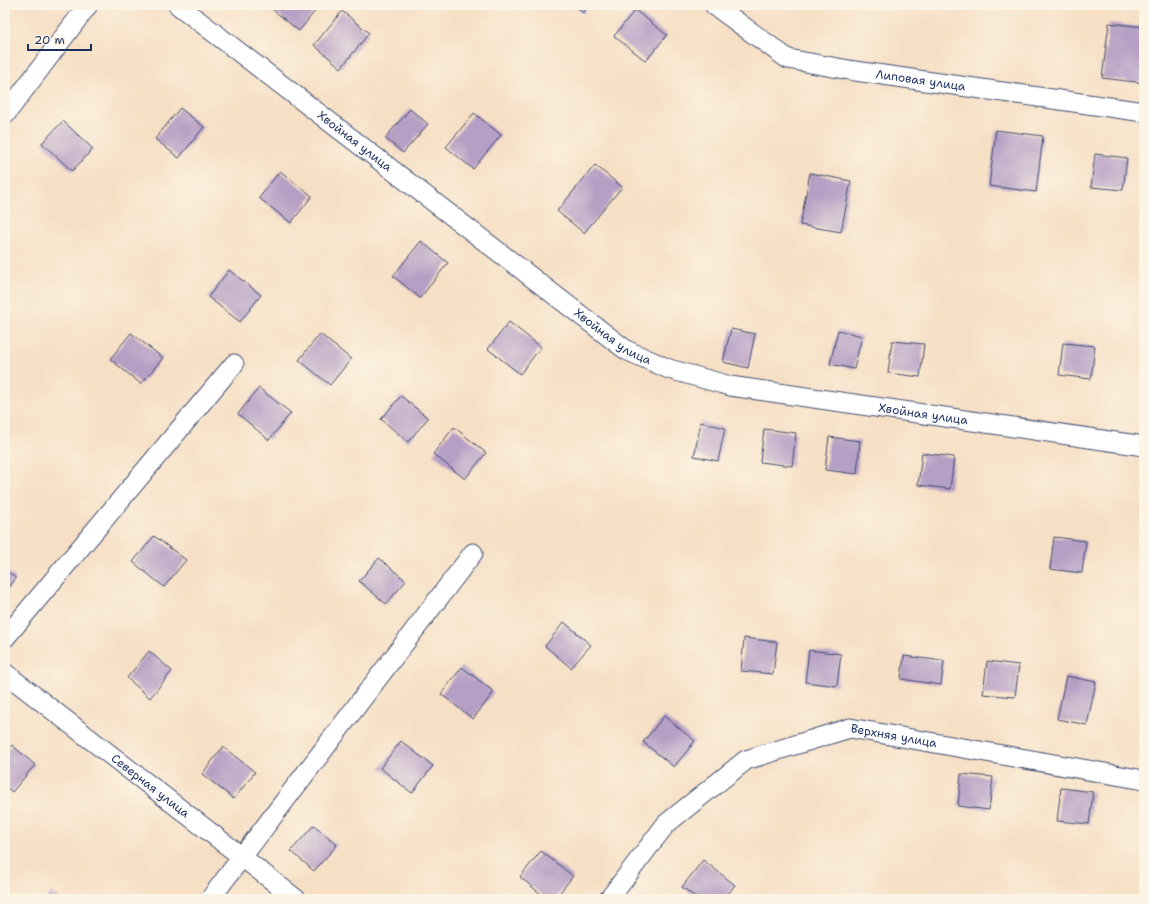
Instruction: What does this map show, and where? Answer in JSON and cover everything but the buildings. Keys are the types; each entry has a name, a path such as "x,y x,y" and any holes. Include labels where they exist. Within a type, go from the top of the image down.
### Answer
{"street":[{"path":"5,115 88,5"},
{"name":"Хвойная улица","path":"178,5 626,350 669,369 730,386 1144,446"},
{"name":"Липовая улица","path":"714,5 788,59 855,71 1144,112"},
{"path":"5,638 234,364"},
{"path":"210,899 473,553"},
{"name":"Северная улица","path":"5,673 296,899"},
{"name":"Верхняя улица","path":"609,899 666,824 746,760 850,728 1144,780"}]}
